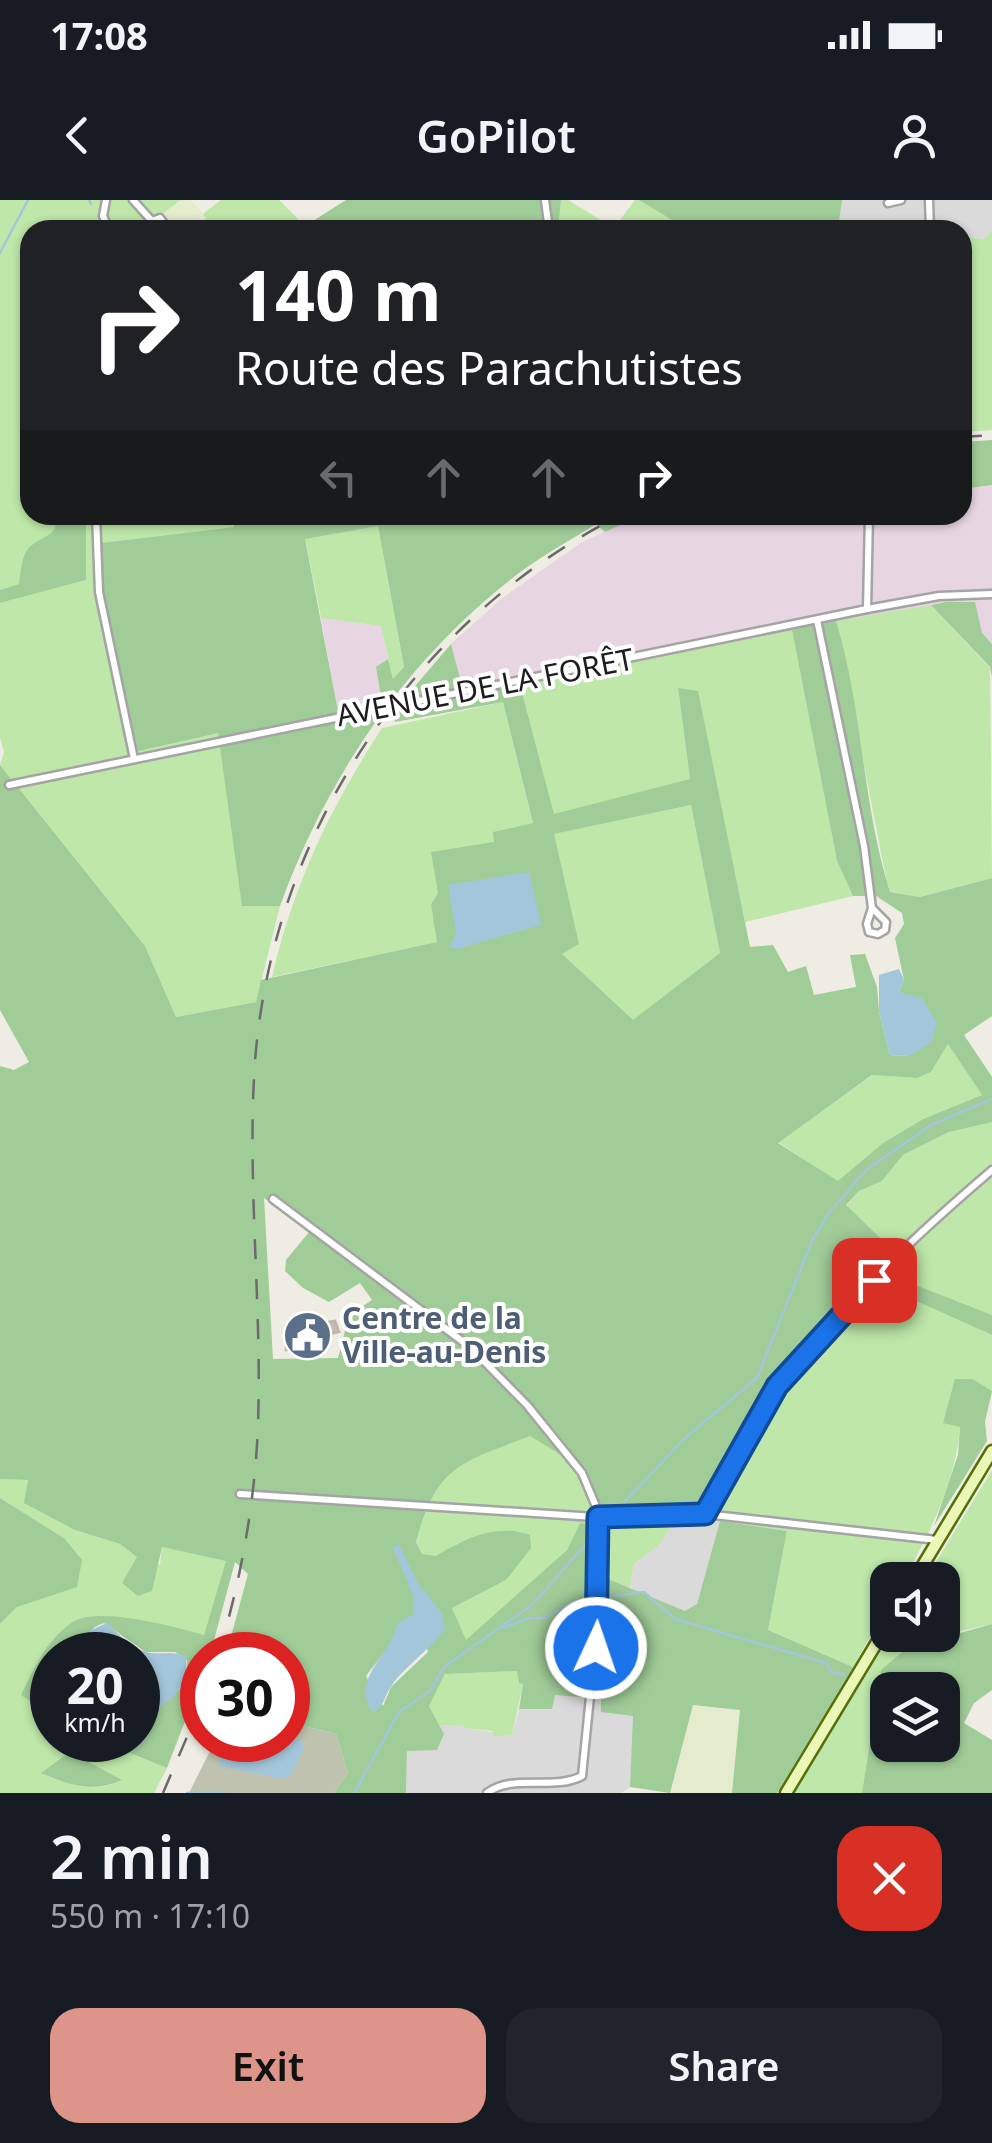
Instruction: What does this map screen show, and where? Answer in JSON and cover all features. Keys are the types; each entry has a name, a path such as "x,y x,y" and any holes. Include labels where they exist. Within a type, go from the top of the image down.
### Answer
{"main road":[{"path":"925,1562 992,1451"},
{"path":"786,1793 871,1652"}],"street":[{"path":"133,200 150,220"},
{"path":"888,203 901,200"},
{"path":"96,525 98,592 134,759"},
{"path":"867,609 869,525"},
{"name":"AVENUE DE LA FORÊT","path":"9,785 867,609 992,594"},
{"path":"818,620 864,846 872,908"},
{"path":"705,1514 777,1386 874,1280 992,1170"},
{"path":"273,1199 470,1347 527,1405 582,1473 598,1517 598,1628 582,1776 544,1784 513,1783 487,1793"},
{"path":"240,1494 598,1517 705,1514 938,1540"}],"shaded area":[{"path":"181,200 191,200 206,217 203,220 154,220"},
{"path":"842,200 992,200 992,230 986,239 972,238 972,220 839,220"},
{"path":"992,485 992,644 946,602 465,697 451,644 501,599 582,542 620,525 972,525 972,488"},
{"path":"321,618 381,626 388,659 376,668 382,704 338,711"},
{"path":"677,1517 720,1521 697,1604 685,1612 630,1588 634,1564 659,1545"},
{"path":"554,1695 602,1699 634,1716 630,1787 621,1793 406,1793 407,1750 444,1734 439,1725 463,1725 512,1735 519,1709 551,1709"},
{"path":"693,1705 741,1710 732,1793 670,1793"},
{"path":"310,1728 336,1734 348,1773 334,1793 189,1793 204,1762 310,1762"}],"green space":[{"path":"0,200 181,200 154,220 20,220 20,525 56,525 20,584 0,590"},
{"path":"221,200 279,200 299,220 204,220 203,214"},
{"path":"346,200 561,200 559,220 316,219"},
{"path":"561,200 568,200 601,220 559,220"},
{"path":"639,200 672,220 620,220"},
{"path":"639,200 842,200 839,220 672,220"},
{"path":"992,230 992,430 972,431 972,238 985,239"},
{"path":"992,440 992,485 972,488 972,441"},
{"path":"55,525 86,525 86,580 0,603 0,590 19,584 26,553"},
{"path":"86,525 235,525 102,543 139,750 218,732 243,906 280,906 256,1002 176,1017 145,946 0,765 4,752 0,738 0,603 86,580"},
{"path":"234,525 594,525 519,573 479,606 407,681 347,766 299,858 280,906 242,906 218,733 138,751 104,595 101,543","holes":["378,526 404,667 393,679 388,659 376,667 382,704 338,711 305,539"]},
{"path":"597,525 620,525 605,532"},
{"path":"378,526 404,668 393,680 381,626 321,618 305,538"},
{"path":"975,602 982,633 992,644 992,677 990,667 931,605"},
{"path":"931,605 990,668 992,878 920,897 890,892 836,621"},
{"path":"836,621 890,892 920,897 992,878 992,1016 964,1035 992,1077 992,1122 949,1132 903,1155 882,1181 859,1191 846,1205 897,1254 775,1384 699,1518 603,1512 571,1461 530,1436 470,1461 443,1481 424,1516 416,1542 422,1554 436,1556 493,1532 530,1535 531,1548 506,1580 452,1608 466,1640 567,1550 580,1523 596,1524 596,1574 685,1611 697,1604 720,1521 787,1531 768,1630 853,1667 777,1793 732,1793 740,1710 693,1705 670,1793 630,1787 633,1716 601,1712 601,1699 555,1695 552,1709 519,1709 523,1684 519,1683 517,1671 445,1674 429,1706 444,1734 437,1750 407,1751 406,1793 334,1793 348,1773 336,1734 310,1728 310,1632 232,1632 248,1574 235,1562 216,1632 205,1632 226,1561 162,1547 152,1591 138,1596 122,1583 137,1557 120,1544 75,1530 24,1503 28,1480 0,1479 0,1066 14,1070 29,1062 0,1010 0,765 145,946 176,1017 256,1002 261,980 437,942 431,904 438,893 431,852 494,842 493,832 533,823 503,702 395,722 393,712 451,644 465,697 520,685 554,814 690,779 678,688 698,691 750,947 773,945 788,972 806,966 814,995 856,987 850,955 865,954 877,987 890,1055 909,1056 899,992 904,980 895,938 904,924 902,913 876,896 853,896 837,861 792,630","holes":["691,805 720,953 633,1020 562,954 579,944 554,834","948,1044 982,1095 923,1119 883,1143 838,1181 778,1143 872,1075 917,1078 931,1072","264,1198 310,1231 286,1260 285,1271 303,1288 329,1302 360,1283 372,1300 349,1315 338,1358 273,1359","413,1597 428,1652 391,1687 383,1706 366,1676 413,1615"]},
{"path":"792,630 837,861 853,896 745,922 697,691 678,689 690,779 554,815 520,685"},
{"path":"503,702 533,823 494,832 495,841 438,893 431,904 438,942 272,977 291,911 316,848 346,787 382,728"},
{"path":"691,805 720,953 633,1021 561,954 553,834"},
{"path":"948,1044 982,1095 923,1119 883,1143 838,1182 778,1142 873,1075 917,1078 931,1072"},
{"path":"992,1122 992,1165 988,1169 992,1173 992,1315 905,1282 893,1290 992,1335 992,1391 973,1379 943,1422 960,1427 953,1468 932,1525 912,1562 870,1562 870,1637 853,1667 768,1630 787,1531 699,1518 775,1384 897,1254 846,1206 859,1191 882,1181 903,1155 949,1132"},
{"path":"905,1281 992,1315 992,1335 892,1290"},
{"path":"955,1379 973,1379 992,1391 985,1422 987,1441 934,1526 958,1455 960,1427 943,1423"},
{"path":"530,1436 677,1517 659,1545 634,1564 630,1588 596,1574 580,1523 567,1550 466,1641 452,1608 506,1580 458,1543 436,1557 422,1554 416,1542 424,1516 443,1481 455,1470"},
{"path":"992,1470 992,1624 960,1631 960,1562 936,1562"},
{"path":"0,1479 28,1480 75,1530 120,1544 137,1557 160,1565 162,1547 227,1560 205,1632 133,1621 73,1622 66,1632 30,1632 30,1683 22,1694 30,1700 30,1762 58,1762 43,1774 63,1782 101,1787 121,1781 88,1762 152,1762 167,1768 154,1793 0,1793 0,1624 17,1607 43,1597 64,1538 0,1498"},
{"path":"0,1498 64,1538 82,1560 77,1587 17,1607 0,1624"},
{"path":"99,1616 193,1632 180,1632 180,1655 160,1652 160,1632 117,1632 104,1623 90,1632 61,1632 71,1623"},
{"path":"992,1624 992,1690 974,1703 964,1723 992,1740 992,1793 862,1793 870,1741 870,1762 960,1762 960,1672 881,1670 902,1652 960,1652 960,1633"},
{"path":"881,1652 916,1652 881,1672 870,1672 870,1741 862,1793 794,1793"},
{"path":"518,1671 523,1684 512,1735 494,1736 492,1731 463,1725 439,1725 429,1706 445,1674"},
{"path":"30,1677 30,1701 21,1695"},
{"path":"179,1689 180,1734 167,1768 152,1762 160,1762 160,1706"},
{"path":"56,1762 89,1762 122,1780 82,1786 41,1773"}],"water":[{"path":"529,872 541,925 457,949 449,947 456,934 448,885"},
{"path":"899,969 904,980 899,992 922,998 937,1023 931,1043 909,1056 890,1055 879,1011 879,975"},
{"path":"399,1544 417,1582 442,1613 445,1629 395,1681 373,1713 367,1700 368,1678 397,1624 413,1614 413,1596 393,1548"},
{"path":"107,1623 117,1632 89,1632"},
{"path":"160,1653 180,1655 180,1687 160,1706"},
{"path":"297,1762 290,1777 282,1779 216,1765"}],"building":[{"name":"Centre de la Ville-au-Denis","path":"335,1321 339,1332 308,1340 308,1349 286,1350 286,1329"}],"waterway":[{"path":"0,253 28,200"},
{"path":"89,200 91,204"},
{"path":"615,1512 685,1438 757,1378 812,1241 828,1214 866,1170 931,1125 992,1099"},
{"path":"354,1793 399,1712 430,1691 444,1667 533,1604 592,1537"},
{"path":"599,1598 644,1592 675,1619 826,1663 832,1673 845,1674"},
{"path":"504,1628 528,1618 546,1618 571,1603 594,1598"},
{"path":"187,1793 224,1793"}],"railway":[{"path":"972,436 992,435"},
{"path":"225,1632 250,1512 258,1425 254,1077 265,990 287,905 320,824 363,748 415,677 476,614 545,560 604,525"},
{"path":"163,1793 180,1753"}],"place":[{"name":"Centre de la Ville-au-Denis","path":"307,1336"}],"route":[{"path":"596,1648 598,1517 705,1514 777,1386 874,1280"}]}
